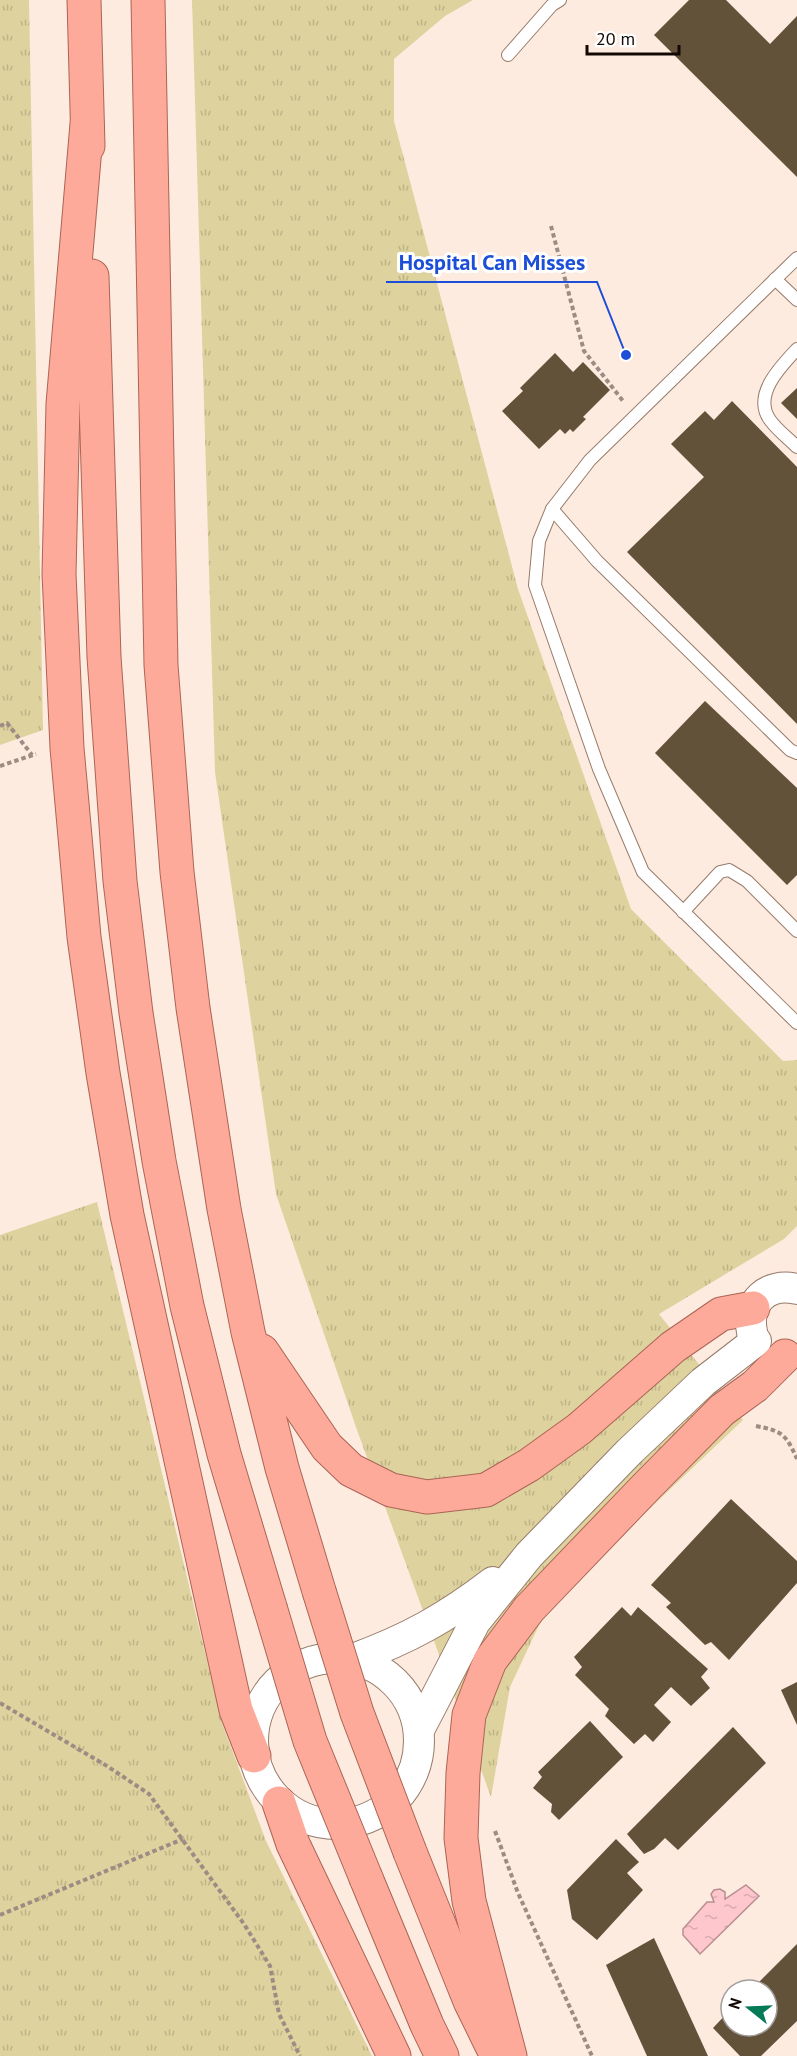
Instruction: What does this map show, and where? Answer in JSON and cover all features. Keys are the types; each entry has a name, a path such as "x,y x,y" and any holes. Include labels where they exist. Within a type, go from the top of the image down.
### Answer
{"highway":[{"path":"84,0 105,657 121,892 136,1013 159,1161 187,1306 224,1454 310,1741 427,2025 442,2056"},
{"path":"148,0 161,665 177,872 193,1008 224,1209 249,1332 282,1468 357,1713 470,2001 497,2056"},
{"path":"87,124 63,404 59,574 67,748 84,937 103,1073 127,1215 236,1710 254,1756"},
{"path":"249,1332 327,1447 351,1470 391,1490 427,1497 486,1490 529,1465 579,1429 673,1347 721,1314 753,1308"},
{"path":"510,2056 469,1901 460,1838 463,1773 470,1715 490,1661 529,1609 646,1487 722,1410 755,1386 791,1355"},
{"path":"279,1803 292,1844 394,2056"}],"street":[{"path":"791,1355 774,1355 764,1349 756,1341 751,1331 750,1319 758,1299 766,1292 794,1284"},
{"path":"419,1730 475,1622 529,1555 629,1452 703,1382 756,1341"},
{"path":"352,1659 388,1676 408,1699 419,1730 418,1760 404,1790 372,1817 339,1826 304,1819 279,1803 262,1781 254,1756 253,1729 262,1703 278,1681 300,1666 324,1659 352,1659 385,1648 419,1632 463,1606 529,1555"}],"lane":[{"path":"508,55 552,5 560,0"},
{"path":"797,258 590,460 552,509 539,541 535,585 599,769 643,872 797,1023"},
{"path":"775,279 797,300"},
{"path":"797,349 769,383 764,401 769,418 797,447"},
{"path":"552,509 597,561 790,750 797,753"},
{"path":"683,912 720,873 729,870 747,881 797,931"}],"path":[{"path":"551,226 584,351 635,415"},
{"path":"0,726 7,723 32,755 0,766"},
{"path":"748,1426 755,1425 778,1430 790,1444 797,1459"},
{"path":"0,1704 107,1766 149,1794 244,1924 270,1966 279,2014 300,2056"},
{"path":"494,1825 518,1893 592,2056"},
{"path":"0,1915 183,1839"}],"green space":[{"path":"0,0 29,0 43,730 0,745"},
{"path":"192,0 473,0 445,16 394,59 394,121 518,589 631,909 783,1061 797,1060 797,1226 784,1239 659,1314 743,1420 603,1553 540,1623 510,1687 491,1797 357,1430 276,1194 215,772"},
{"path":"97,1202 222,1723 266,1841 372,2056 0,2056 0,1235"}],"water":[{"path":"746,1885 759,1896 700,1954 683,1935 683,1929 707,1902 714,1902 711,1894 714,1890 720,1889 725,1892 725,1899"}],"building":[{"path":"689,0 726,0 770,44 797,16 797,177 654,35"},
{"path":"555,353 573,372 583,362 610,390 583,417 586,419 573,432 570,429 565,434 560,429 539,449 502,411 523,391 520,388"},
{"path":"797,388 797,419 781,403"},
{"path":"732,401 797,467 797,724 627,552 704,477 671,444 705,411 714,420"},
{"path":"705,701 797,788 797,875 787,885 655,753"},
{"path":"731,1499 797,1561 797,1583 729,1660 711,1642 705,1645 666,1607 671,1603 651,1585"},
{"path":"622,1607 631,1616 638,1607 708,1669 701,1677 710,1688 691,1706 671,1687 654,1705 671,1722 653,1742 645,1734 634,1744 605,1716 609,1709 575,1675 582,1667 574,1657"},
{"path":"797,1682 797,1725 781,1690"},
{"path":"590,1721 623,1757 559,1820 551,1812 552,1804 533,1788 542,1777 538,1772"},
{"path":"733,1727 766,1763 678,1850 665,1838 654,1849 644,1854 627,1834"},
{"path":"616,1839 639,1862 627,1873 643,1890 597,1940 572,1919 567,1890"},
{"path":"654,1938 708,2056 647,2056 606,1965"},
{"path":"797,1944 797,2021 761,2056 740,2056 723,2038 779,2038 779,1978 763,1978"},
{"path":"719,2022 719,2034 713,2028"}],"place":[{"name":"Hospital Can Misses","path":"626,355"}]}
